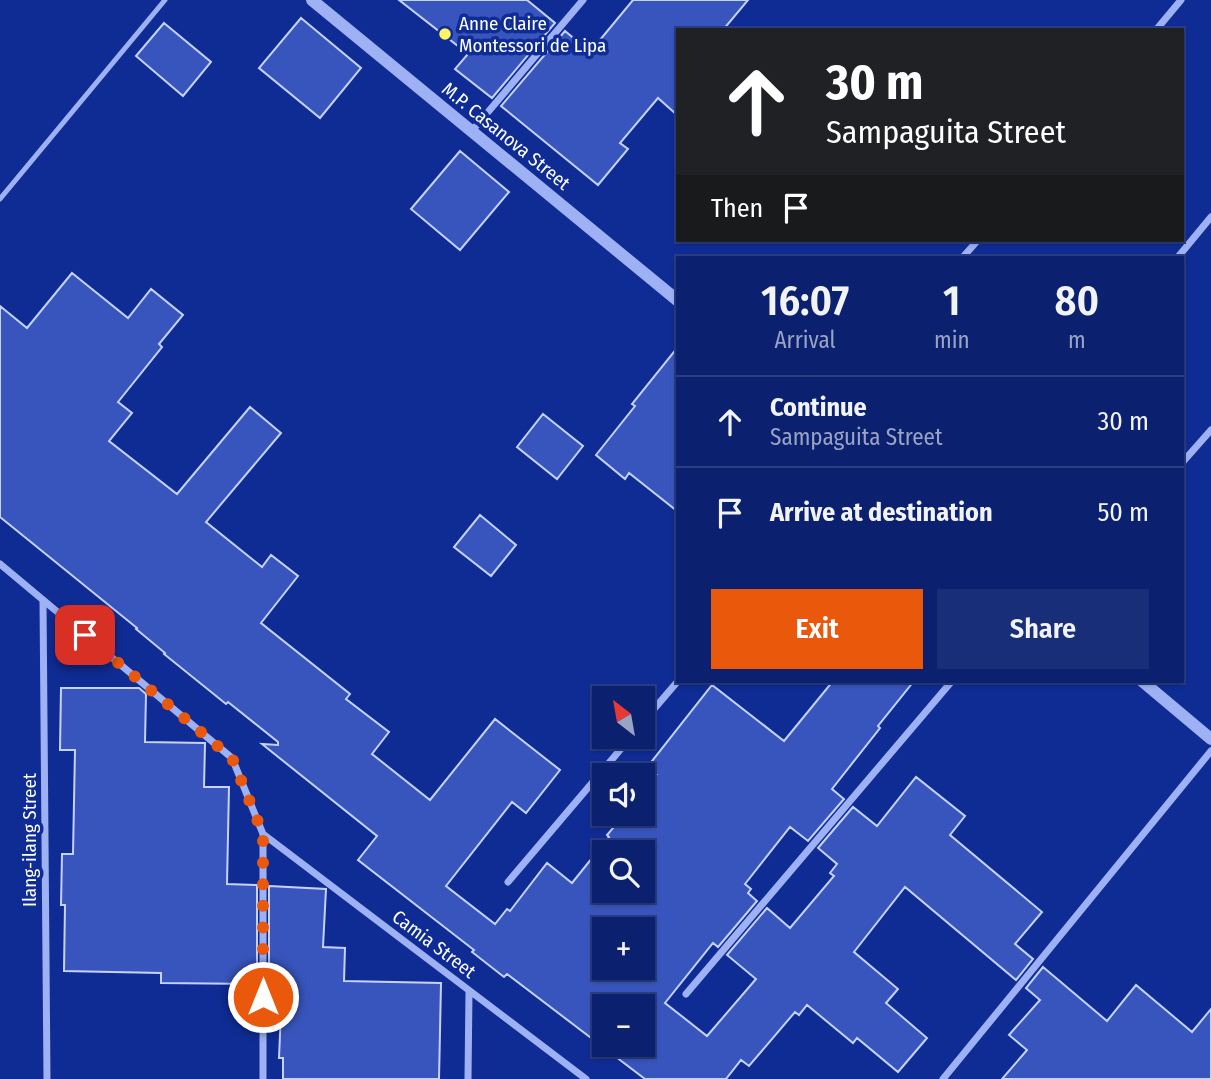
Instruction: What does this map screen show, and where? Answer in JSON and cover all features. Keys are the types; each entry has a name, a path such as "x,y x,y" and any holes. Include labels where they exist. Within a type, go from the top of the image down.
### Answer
{"street":[{"name":"M.P. Casanova Street","path":"312,0 676,299"},
{"path":"471,132 583,0"},
{"path":"1158,28 1181,0"},
{"path":"1179,256 1211,217"},
{"path":"964,256 976,242"},
{"path":"1184,461 1211,430"},
{"path":"0,564 232,758 263,834 263,1079"},
{"name":"Ilang-ilang Street","path":"43,600 47,1079"},
{"path":"655,708 676,683"},
{"path":"686,994 951,683"},
{"path":"1144,683 1211,738"},
{"path":"508,882 621,749"},
{"path":"943,1079 1211,751"},
{"name":"Camia Street","path":"263,834 586,1079"},
{"path":"468,1079 469,991"}],"lane":[{"path":"0,199 165,0"}],"building":[{"path":"399,0 527,0 555,23 492,98 455,69 468,54"},
{"path":"633,0 748,0 725,28 676,28 676,114 658,98 620,143 628,149 598,185 501,106 565,31 590,52"},
{"path":"301,18 361,68 320,118 259,68"},
{"path":"164,23 211,62 183,96 136,56"},
{"path":"460,151 509,192 460,250 411,209"},
{"path":"72,273 128,318 151,289 183,315 159,344 162,347 118,402 132,413 109,441 177,494 250,407 281,433 206,522 262,567 271,555 298,576 261,623 350,694 346,699 389,732 372,754 430,800 495,719 560,770 526,813 512,802 446,886 495,924 507,909 510,911 547,863 572,883 592,858 592,903 655,903 655,840 607,840 609,837 607,835 615,826 655,826 656,775 655,763 650,763 712,685 784,741 831,683 912,683 832,789 844,799 808,841 790,827 745,884 751,889 748,893 757,901 718,947 713,943 665,1003 707,1036 756,979 727,955 767,908 790,928 834,876 830,873 837,864 818,848 853,807 877,826 916,777 965,816 950,835 1042,912 1015,944 1033,959 1016,980 905,887 854,952 898,989 886,1003 927,1038 898,1072 857,1038 853,1043 807,1005 799,1015 795,1012 749,1066 741,1060 726,1079 645,1079 616,1057 655,1057 655,994 592,994 592,1039 507,974 504,977 472,952 474,950 358,860 377,836 262,744 278,745 278,742 164,654 137,628 0,517 0,306 27,328"},
{"path":"676,349 676,510 629,473 625,479 596,455 635,406 632,404"},
{"path":"543,414 583,446 557,479 517,447"},
{"path":"480,515 516,545 491,576 454,547"},
{"path":"61,688 139,688 146,694 145,742 205,743 204,787 229,787 227,884 257,885 257,984 161,983 161,973 64,971 65,905 61,905 62,854 73,854 75,750 60,750"},
{"path":"269,886 326,889 323,947 345,948 344,981 441,983 439,1079 283,1079 283,1058 279,1058 282,988 269,984"},
{"path":"1043,967 1107,1021 1136,985 1192,1032 1211,1009 1211,1079 1002,1079 1027,1050 1009,1035 1040,1000 1026,988"}],"place":[{"name":"Anne Claire Montessori de Lipa","path":"445,34"}],"route":[{"path":"85,635 232,758 263,834 263,997"}]}
